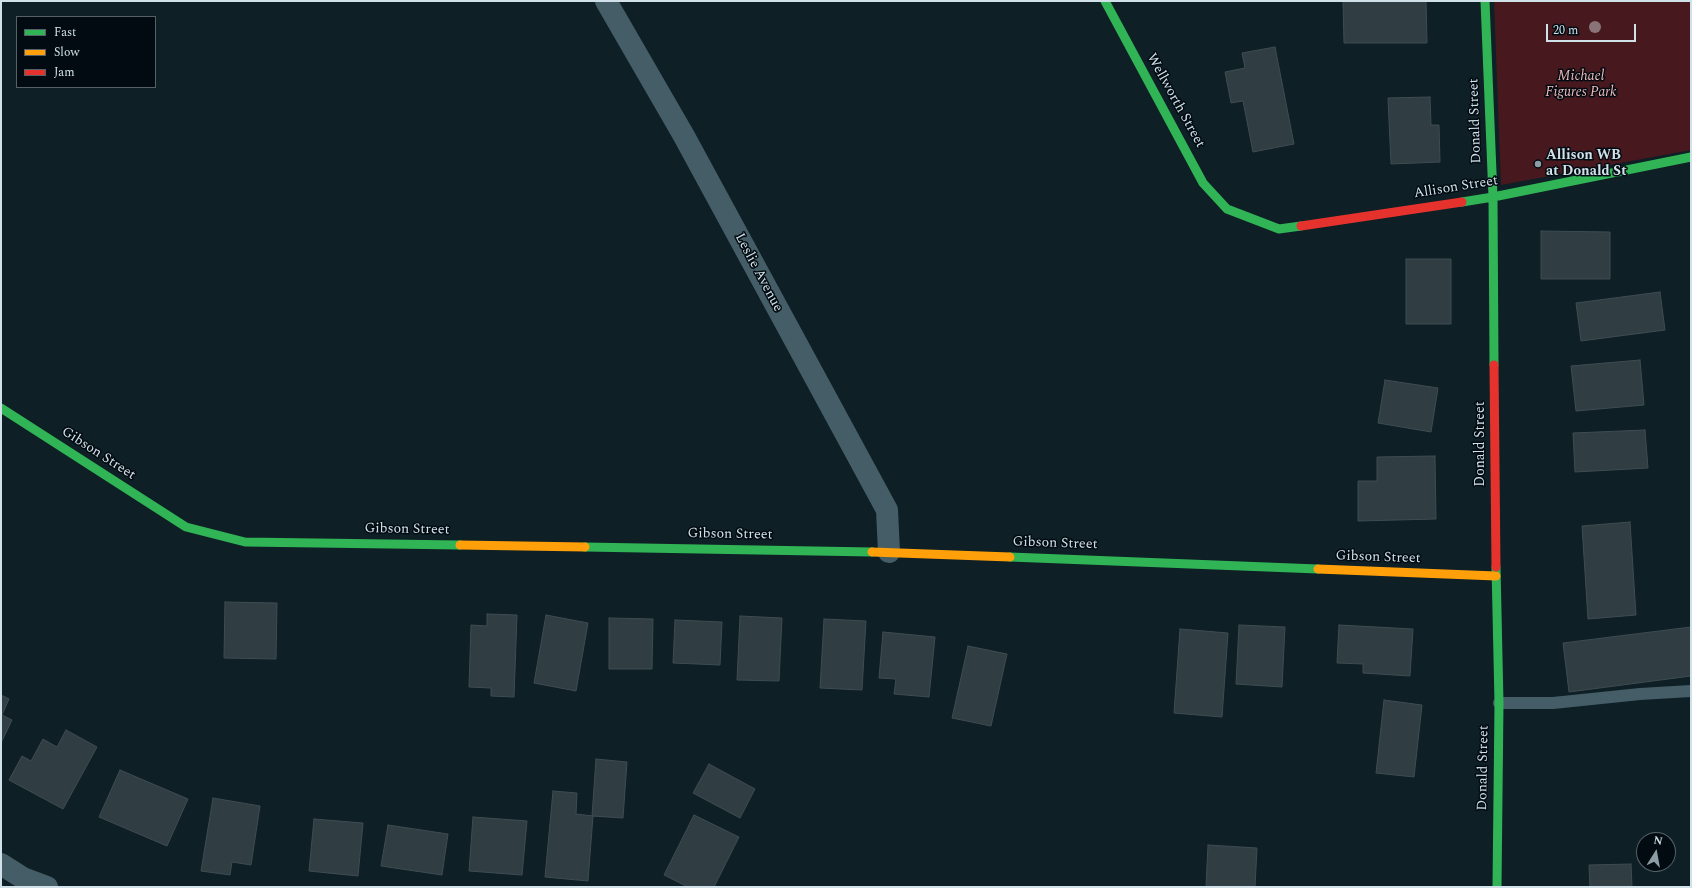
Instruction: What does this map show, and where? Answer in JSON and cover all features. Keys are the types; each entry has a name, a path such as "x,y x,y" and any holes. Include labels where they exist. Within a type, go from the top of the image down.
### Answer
{"street":[{"name":"Leslie Avenue","path":"606,1 684,136 887,510 889,552"},
{"name":"Wellworth Street","path":"1105,1 1204,182 1227,209"},
{"name":"Donald Street","path":"1485,1 1493,197 1496,576 1499,703 1497,887"},
{"name":"Allison Street","path":"1227,209 1279,229 1493,197 1691,157"},
{"name":"Gibson Street","path":"1,408 186,527 244,542 889,552 1496,576"},
{"path":"1,864 23,878 47,887"}],"lane":[{"path":"1499,703 1553,703 1640,694 1691,691"}],"green space":[{"name":"Michael Figures Park","path":"1494,1 1691,1 1691,150 1501,185"}],"building":[{"path":"1343,1 1426,1 1427,43 1344,43"},
{"path":"1275,47 1294,144 1253,152 1243,101 1231,103 1225,72 1245,68 1242,53"},
{"path":"1430,97 1431,125 1439,125 1440,162 1391,164 1388,98"},
{"path":"1541,231 1610,232 1610,279 1541,279"},
{"path":"1406,259 1451,259 1451,324 1406,324"},
{"path":"1660,292 1665,330 1581,341 1576,303"},
{"path":"1640,360 1644,405 1576,411 1571,366"},
{"path":"1385,380 1438,388 1431,432 1378,423"},
{"path":"1645,430 1648,468 1575,472 1573,433"},
{"path":"1435,456 1436,519 1358,521 1358,481 1377,481 1377,457"},
{"path":"1630,522 1636,615 1588,619 1582,526"},
{"path":"225,602 277,603 276,659 224,658"},
{"path":"487,614 517,615 514,697 491,696 491,688 469,687 471,625 487,626"},
{"path":"546,615 588,623 576,691 534,683"},
{"path":"740,616 782,618 779,681 737,680"},
{"path":"609,618 653,619 652,669 609,669"},
{"path":"824,619 866,621 862,690 820,688"},
{"path":"675,620 722,622 720,665 673,663"},
{"path":"1239,625 1285,627 1282,687 1236,684"},
{"path":"1339,625 1413,629 1410,676 1363,673 1363,664 1337,663"},
{"path":"1691,627 1691,676 1569,692 1563,643"},
{"path":"1180,629 1228,633 1222,717 1174,713"},
{"path":"883,632 935,637 929,697 894,694 896,679 879,678"},
{"path":"968,646 1007,654 991,726 952,718"},
{"path":"1,695 9,699 2,715 12,720 1,743"},
{"path":"1384,700 1422,705 1414,777 1376,773"},
{"path":"66,730 97,747 63,809 9,780 22,756 31,761 43,739 57,747"},
{"path":"596,759 627,762 623,818 592,816"},
{"path":"709,764 755,789 740,818 693,793"},
{"path":"120,770 188,799 167,846 99,817"},
{"path":"553,791 577,793 576,814 593,816 588,881 545,877"},
{"path":"213,798 260,806 251,865 232,862 230,875 201,871"},
{"path":"694,815 739,837 714,887 688,887 664,875"},
{"path":"473,817 527,821 522,875 469,871"},
{"path":"314,819 363,823 358,876 309,871"},
{"path":"388,825 448,834 442,875 381,866"},
{"path":"1208,845 1257,848 1255,887 1206,887"},
{"path":"1631,864 1632,887 1590,887 1589,865"}],"traffic: fast":[{"path":"1105,1 1203,183 1227,209 1279,229 1301,226"},
{"path":"1485,1 1493,197 1494,365"},
{"path":"1462,202 1691,157"},
{"path":"1,408 186,527 245,542 460,545"},
{"path":"585,547 872,552"},
{"path":"1010,557 1318,569"},
{"path":"1496,567 1499,703 1497,887"}],"traffic: slow":[{"path":"460,545 585,547"},
{"path":"872,552 1010,557"},
{"path":"1318,569 1496,576"}],"traffic: jam":[{"path":"1301,226 1462,202"},
{"path":"1494,365 1496,567"}],"place":[{"name":"Allison WB at Donald St","path":"1538,164"}]}
